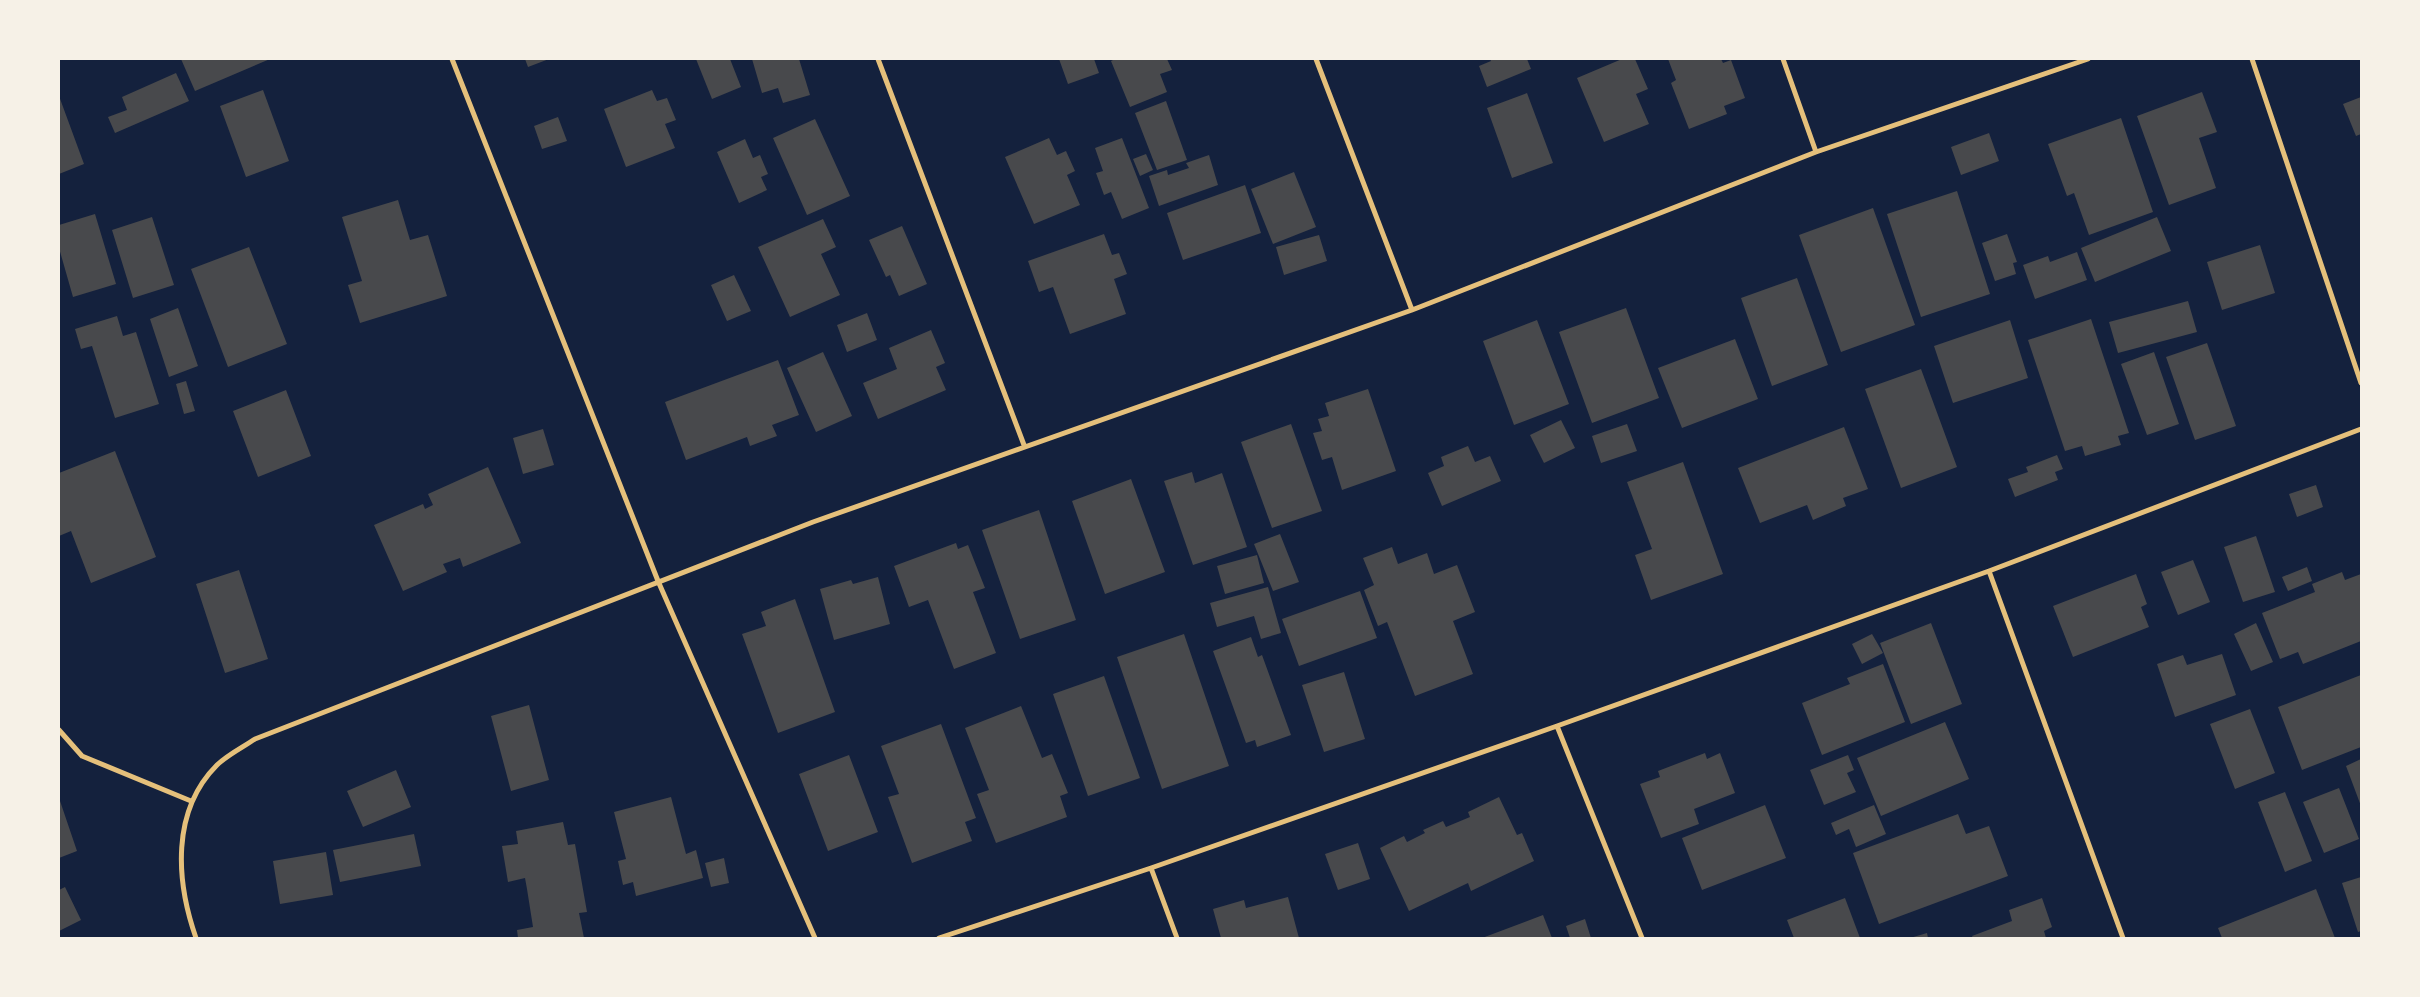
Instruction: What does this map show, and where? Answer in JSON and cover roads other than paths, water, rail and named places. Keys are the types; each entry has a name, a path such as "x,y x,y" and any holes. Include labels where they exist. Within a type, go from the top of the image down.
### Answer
{"street":[{"path":"452,59 658,581 816,938"},
{"path":"878,59 1024,446"},
{"path":"1316,59 1412,310"},
{"path":"1783,59 1816,152"},
{"path":"196,938 182,880 181,839 191,801 217,765 254,739 813,522 1412,310 1816,152 2088,59"},
{"path":"2252,59 2361,383"},
{"path":"939,938 1151,868 1557,726 1989,571 2361,429"},
{"path":"1989,571 2123,938"},
{"path":"1557,726 1642,938"},
{"path":"59,730 82,756 191,801"},
{"path":"1151,868 1177,938"}]}
